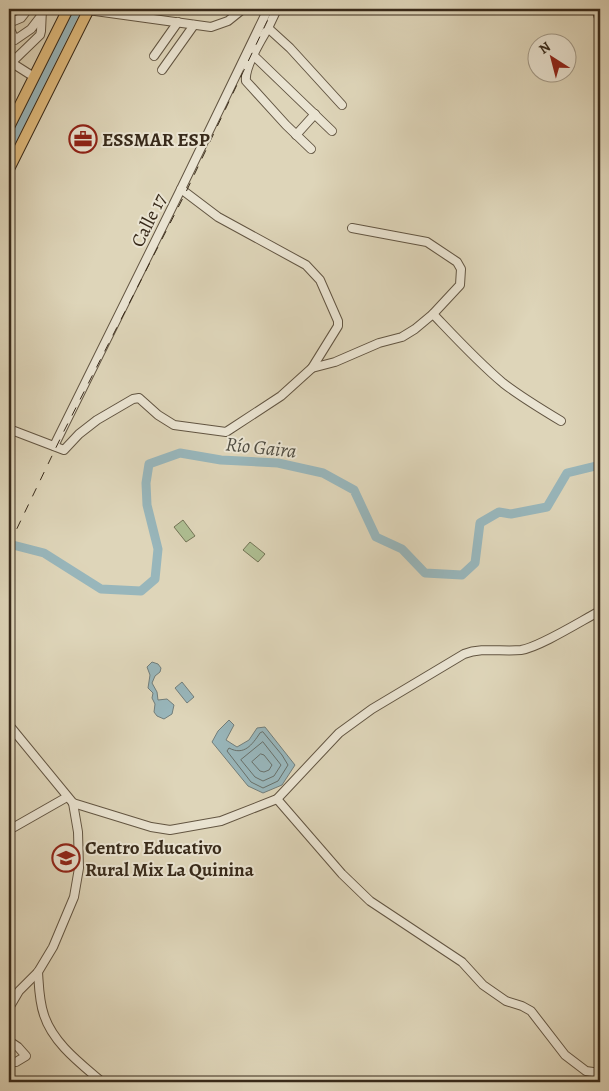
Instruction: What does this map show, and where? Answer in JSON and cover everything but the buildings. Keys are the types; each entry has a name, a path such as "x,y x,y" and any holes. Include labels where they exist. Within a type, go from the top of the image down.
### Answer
{"highway":[{"path":"9,127 68,9"},
{"path":"9,169 89,9"}],"street":[{"path":"28,9 9,30 15,40 31,29 41,12"},
{"path":"89,9 211,27 228,21 243,9"},
{"name":"Calle 17","path":"54,446 181,189 251,54 268,9"},
{"path":"277,9 268,28 251,54 246,81 311,149"},
{"path":"596,9 600,21"},
{"path":"34,77 10,64 40,35 41,12"},
{"path":"154,56 178,22"},
{"path":"162,70 194,25"},
{"path":"268,28 296,53 342,105"},
{"path":"251,54 332,131"},
{"path":"296,135 315,114"},
{"path":"9,429 64,450 79,434 97,420 139,398 158,415 174,424 226,432 281,396 312,368 338,326 338,321 320,280 306,264 218,217 181,189"},
{"path":"312,368 335,362 379,343 402,337 416,329 433,314 460,285 461,269 457,262 427,242 352,228"},
{"path":"433,314 458,341 502,382 531,403 561,421"},
{"path":"9,725 73,803 170,830 221,821 277,799 340,733 372,709 464,654 472,651 522,650 538,644 600,611"},
{"path":"9,830 67,797"},
{"path":"277,799 342,874 370,901 462,962 483,985 506,1000 531,1011 565,1055 586,1071 600,1073"},
{"path":"9,1008 20,991 38,972 53,948 74,897 79,859 78,832 73,803"},
{"path":"38,972 40,1000 51,1032 76,1059 102,1082"},
{"path":"9,1041 26,1056 16,1062 9,1062"}],"green space":[{"path":"183,520 195,536 186,542 174,527"},
{"path":"250,542 265,554 258,562 243,550"}],"water":[{"path":"152,662 158,664 161,668 152,683 157,692 158,700 167,699 174,705 172,714 164,719 157,716 154,712 153,693 148,688 150,675 147,667"},
{"path":"182,682 194,697 187,703 175,688"},
{"path":"229,720 234,725 226,740 237,747 249,740 257,728 265,727 295,765 282,785 263,793 248,786 212,742 218,731"}],"waterway":[{"path":"9,146 77,9"},
{"name":"Río Gaira","path":"9,544 44,553 101,589 141,591 155,579 158,549 147,505 146,483 149,464 180,453 221,460 278,463 323,473 354,490 376,537 402,549 425,573 462,575 475,563 480,523 499,512 511,514 547,507 567,473 600,465"}],"railway":[{"path":"9,545 63,433 186,192 273,9"}],"place":[{"name":"ESSMAR ESP","path":"83,139"},
{"name":"Centro Educativo Rural Mix La Quinina","path":"66,858"}]}
